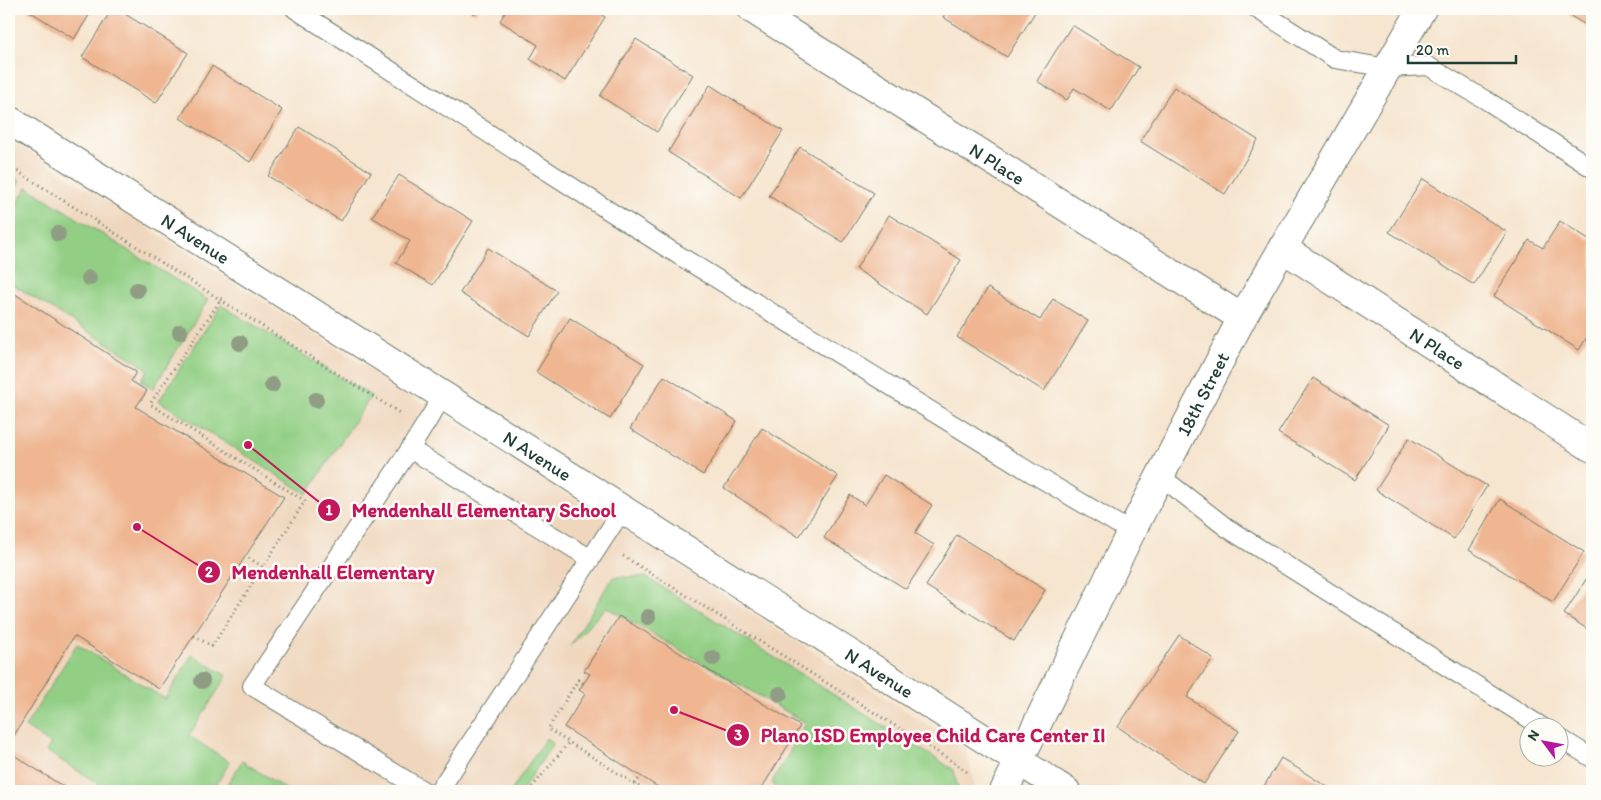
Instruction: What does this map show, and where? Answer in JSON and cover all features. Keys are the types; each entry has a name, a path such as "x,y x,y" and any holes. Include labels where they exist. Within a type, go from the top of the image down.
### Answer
{"street":[{"name":"N Place","path":"752,9 1242,318"},
{"name":"18th Street","path":"1004,791 1020,762 1130,532 1242,318 1422,9"},
{"name":"N Avenue","path":"9,120 1066,791"},
{"name":"N Place","path":"1282,248 1592,448"}],"lane":[{"path":"295,9 676,254 1130,532"},
{"path":"1257,9 1335,59 1388,68 1428,66 1489,102 1592,168"},
{"path":"424,791 252,686 410,449 443,396"},
{"path":"410,449 591,559"},
{"path":"1160,476 1227,528 1528,718"},
{"path":"438,791 623,509"},
{"path":"1568,743 1592,758"}],"path":[{"path":"194,636 212,646 305,502 150,404 242,268"},
{"path":"246,556 263,567"},
{"path":"583,683 578,680 548,729 646,791"},
{"path":"529,791 569,742"},
{"path":"635,784 641,776"}],"shaded area":[{"path":"9,139 967,750 975,788 973,791 9,791"}],"green space":[{"path":"9,173 20,181 9,199"},
{"path":"27,187 208,300 153,389 141,381 148,369 9,282 9,216"},
{"path":"221,305 371,396 307,494 159,401"},
{"path":"613,577 646,577 954,770 958,791 777,791 772,782 806,723 606,607 570,646"},
{"path":"77,644 165,699 192,655 227,676 189,736 230,762 212,791 110,791 46,751 51,744 25,727"},
{"path":"546,738 553,743 522,791 511,791"},
{"path":"242,761 289,791 223,791"}],"building":[{"path":"26,9 93,9 74,39"},
{"path":"112,9 117,9 188,53 156,103 82,57"},
{"path":"468,9 478,9 475,14"},
{"path":"507,9 592,9 605,17 565,81 530,59 538,45 500,21"},
{"path":"948,9 1037,9 1007,57 943,17"},
{"path":"1559,9 1592,9 1592,29"},
{"path":"1072,25 1139,67 1111,111 1074,88 1067,100 1037,81"},
{"path":"636,39 693,75 657,132 600,96"},
{"path":"212,66 282,110 250,162 180,118"},
{"path":"710,85 783,131 741,198 668,152"},
{"path":"1174,87 1258,140 1225,194 1140,141"},
{"path":"299,127 371,172 341,221 268,176"},
{"path":"800,147 874,193 843,242 769,196"},
{"path":"399,175 473,221 433,285 396,263 410,241 372,217"},
{"path":"1423,179 1507,232 1474,285 1389,232"},
{"path":"889,215 961,260 927,314 856,269"},
{"path":"1560,221 1592,241 1592,329 1579,350 1494,296 1529,240 1543,248"},
{"path":"488,248 557,291 529,336 460,293"},
{"path":"988,288 1040,320 1053,299 1088,321 1044,391 957,337"},
{"path":"9,290 136,372 131,381 147,391 136,407 284,497 159,689 74,636 9,744"},
{"path":"570,318 644,364 610,419 536,372"},
{"path":"664,376 737,421 703,475 630,429"},
{"path":"1313,378 1389,425 1355,480 1278,433"},
{"path":"762,428 838,476 799,537 724,488"},
{"path":"1409,438 1487,486 1454,539 1376,490"},
{"path":"884,475 932,505 915,533 934,545 906,589 824,538 850,495 865,505"},
{"path":"1500,499 1584,552 1553,602 1469,550"},
{"path":"957,535 1045,590 1014,641 926,586"},
{"path":"1592,570 1592,632 1564,614"},
{"path":"619,616 800,726 760,791 664,791 564,727 585,694 579,690 590,674 584,671"},
{"path":"1179,635 1213,658 1187,697 1239,731 1204,784 1118,727"},
{"path":"9,752 70,791 9,791"},
{"path":"1281,758 1334,791 1261,791"}],"place":[{"name":"Mendenhall Elementary School","path":"248,445"},
{"name":"Mendenhall Elementary","path":"137,527"},
{"name":"Plano ISD Employee Child Care Center II","path":"674,710"}]}
